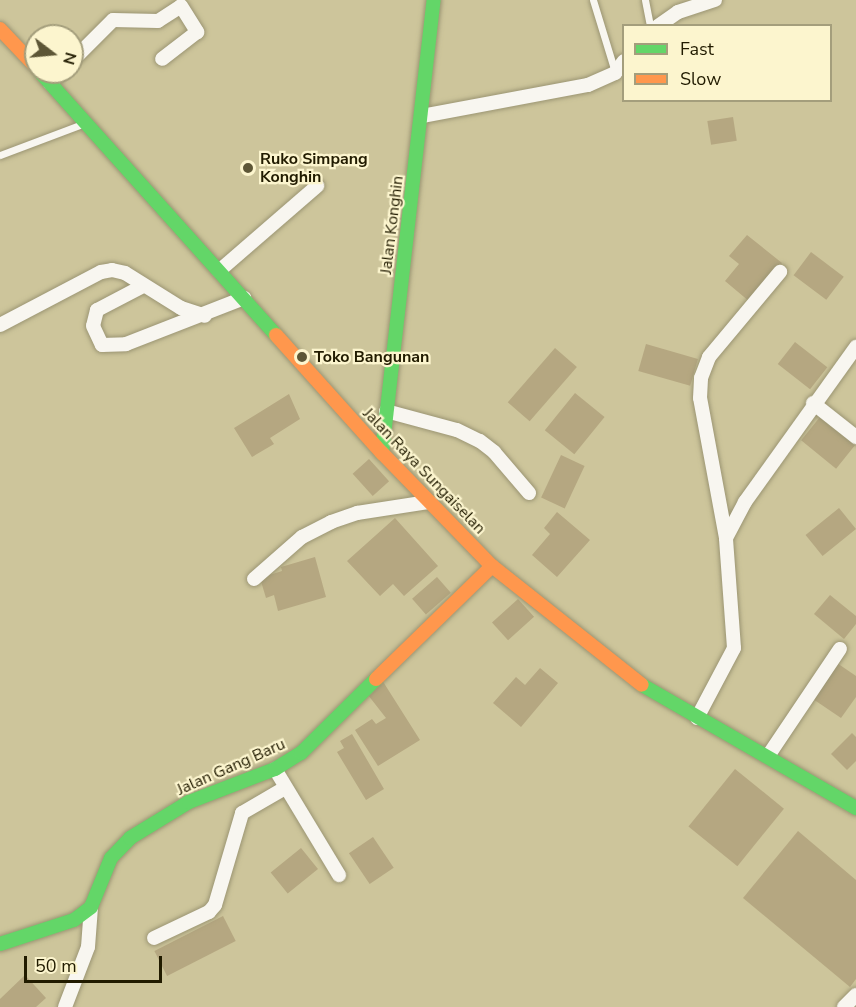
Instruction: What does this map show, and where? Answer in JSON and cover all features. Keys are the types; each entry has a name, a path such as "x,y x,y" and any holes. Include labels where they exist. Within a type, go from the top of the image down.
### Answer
{"main road":[{"name":"Jalan Konghin","path":"382,453 434,0"},
{"path":"0,29 24,54"},
{"name":"Jalan Raya Sungaiselan","path":"51,84 382,453 492,566 619,669 697,718 768,756 856,808"},
{"name":"Jalan Gang Baru","path":"92,907 111,858 130,838 189,802 275,769 301,753 492,566"},
{"path":"0,944 74,920 92,907"}],"street":[{"path":"660,24 678,12 715,0"},
{"path":"84,49 113,20 158,21 181,6 197,32 162,59"},
{"path":"422,116 588,85 619,67"},
{"path":"219,270 317,186"},
{"path":"0,325 101,272 125,273 143,286 205,316"},
{"path":"697,718 734,648 726,538 700,398 700,378 709,357 780,272"},
{"path":"143,286 97,310 93,326 102,345 126,344 205,316 244,298"},
{"path":"726,538 745,502 813,403 856,347"},
{"path":"813,403 856,437"},
{"path":"387,411 457,430 480,441 494,452 529,493"},
{"path":"254,579 302,537 331,522 357,513 428,502"},
{"path":"768,756 840,649"},
{"path":"275,769 339,875"},
{"path":"154,938 209,912 215,905 242,813 285,788"},
{"path":"65,1007 88,947 92,907"},
{"path":"844,1007 856,995"}],"lane":[{"path":"593,0 619,67"},
{"path":"645,0 650,24"},
{"path":"0,155 87,122"}],"building":[{"path":"733,117 737,141 711,145 707,121"},
{"path":"747,235 782,263 750,302 725,281 739,264 729,256"},
{"path":"811,252 844,277 826,300 794,275"},
{"path":"795,342 827,367 810,389 778,364"},
{"path":"646,344 698,359 690,386 638,371"},
{"path":"555,348 577,367 530,421 508,402"},
{"path":"575,393 605,417 574,454 545,430"},
{"path":"289,394 300,419 270,438 274,444 252,457 234,428"},
{"path":"820,417 855,445 836,469 801,440"},
{"path":"561,455 585,466 565,509 541,498"},
{"path":"369,459 389,481 373,496 353,474"},
{"path":"839,508 856,529 823,556 806,535"},
{"path":"557,512 590,540 557,577 532,555 550,534 544,528"},
{"path":"395,518 438,566 404,596 393,584 380,596 347,561"},
{"path":"315,557 326,597 278,611 274,595 266,598 260,578 282,571 281,567"},
{"path":"437,577 451,593 426,614 412,599"},
{"path":"830,595 856,616 856,624 844,639 814,614"},
{"path":"518,599 534,617 508,640 492,622"},
{"path":"834,661 856,676 856,697 841,718 810,697"},
{"path":"540,668 558,683 521,727 493,703 516,677 525,685"},
{"path":"382,680 420,740 378,766 355,730 372,719 376,724 386,718 368,695"},
{"path":"852,733 856,737 856,761 847,770 831,754"},
{"path":"352,734 384,789 366,800 337,752 344,748 340,741"},
{"path":"735,769 784,809 737,866 688,827"},
{"path":"798,831 856,880 856,979 850,987 743,898"},
{"path":"373,837 394,868 370,884 349,853"},
{"path":"301,848 318,869 288,894 271,873"},
{"path":"223,916 236,941 167,976 154,951"},
{"path":"25,975 46,998 36,1007 0,1007 0,999"}],"traffic: fast":[{"path":"382,453 434,0"},
{"path":"51,84 276,335"},
{"path":"0,944 74,920 91,907 111,858 130,838 189,802 275,769 301,753 376,679"},
{"path":"642,685 856,808"}],"traffic: slow":[{"path":"0,29 24,54"},
{"path":"276,335 382,453 492,566 642,685"},
{"path":"376,679 492,566"}],"place":[{"name":"Ruko Simpang Konghin","path":"248,168"},
{"name":"Toko Bangunan","path":"302,357"}]}
